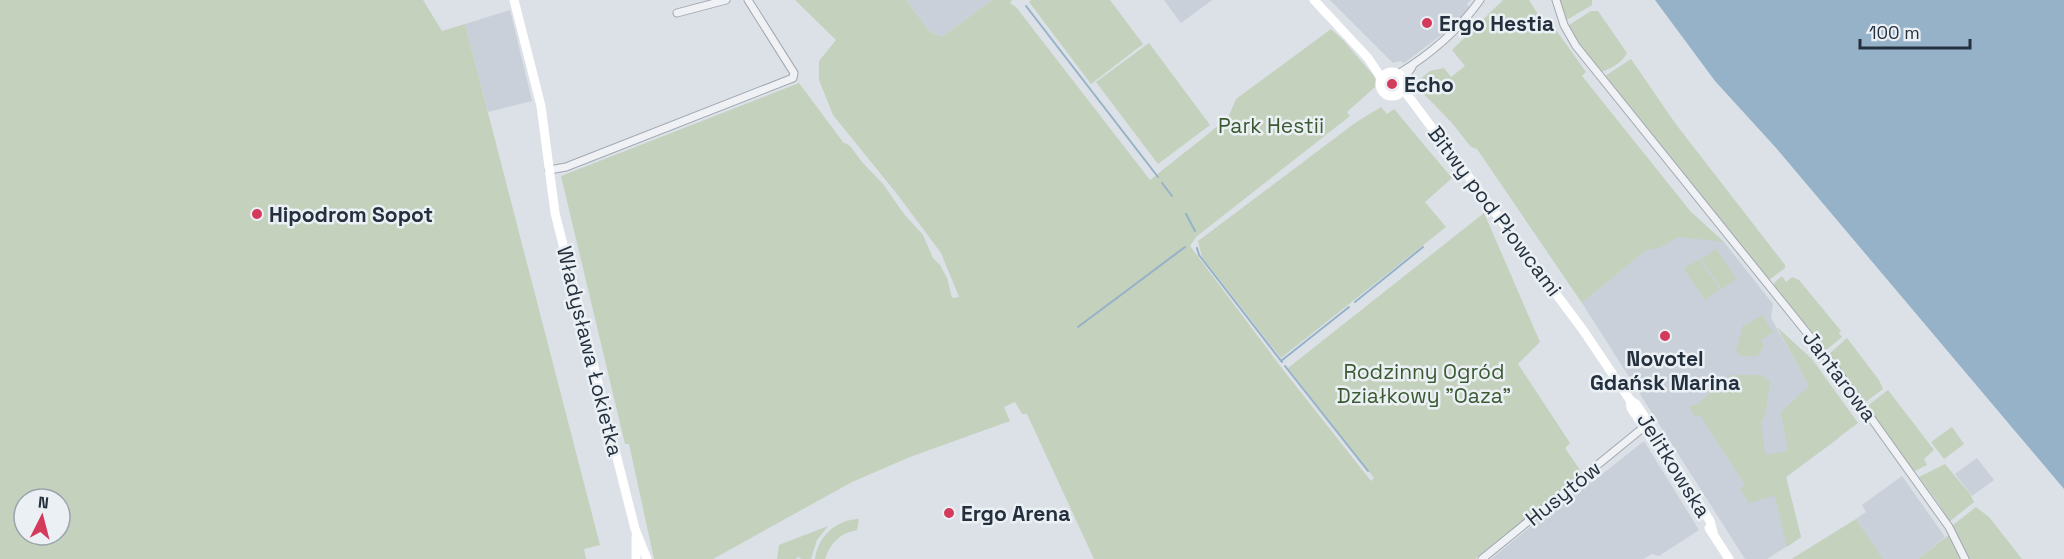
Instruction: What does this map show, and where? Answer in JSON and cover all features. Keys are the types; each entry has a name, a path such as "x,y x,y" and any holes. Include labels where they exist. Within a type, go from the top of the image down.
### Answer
{"street":[{"name":"Władysława Łokietka","path":"514,0 541,106 555,213 636,532 647,559"},
{"path":"677,13 726,0"},
{"path":"549,170 566,167 793,78 794,73 748,0"},
{"path":"1314,0 1385,76 1401,84 1414,65 1457,30 1480,0"},
{"name":"Jantarowa","path":"1556,0 1564,26 1599,78 1836,369 1949,527 1965,559"},
{"name":"Bitwy pod Płowcami","path":"1385,76 1381,87 1385,94 1394,96 1401,84 1418,110 1441,137 1571,313"},
{"name":"Jelitkowska","path":"1571,313 1661,442 1710,521 1713,532"},
{"name":"Jelitkowska","path":"1630,400 1631,408 1729,559"},
{"name":"Husytów","path":"1482,559 1644,427"},
{"name":"Władysława Łokietka","path":"636,532 636,559"}],"shaded area":[{"path":"906,0 992,0 942,37 930,32"},
{"path":"1164,0 1212,0 1181,23"},
{"path":"1330,0 1471,0 1467,4 1469,7 1456,24 1404,63 1401,61 1393,63"},
{"path":"510,10 532,101 488,112 465,24"},
{"path":"1691,212 1724,242 1773,304 1771,318 1839,438 1786,477 1801,537 1767,559 1745,559 1582,303"},
{"path":"1644,441 1699,530 1659,556 1652,554 1643,559 1491,559 1588,480 1591,483"},
{"path":"1977,458 1994,480 1972,496 1955,474"},
{"path":"1902,476 1945,537 1918,559 1883,559 1856,519 1866,512 1862,505"}],"green space":[{"name":"Hipodrom Sopot","path":"0,0 423,0 442,31 465,24 600,545 584,549 586,559 0,559"},
{"name":"Park Hestii","path":"795,0 906,0 930,32 942,37 992,0 1012,0 1010,3 1016,7 1150,180 1228,118 1236,99 1331,29 1374,76 1375,87 1347,112 1350,116 1196,237 1190,246 1284,371 1371,481 1374,478 1288,368 1484,213 1540,342 1518,364 1570,443 1565,448 1580,470 1580,474 1475,559 1094,559 1027,414 1022,414 1015,402 1004,407 1010,421 910,457 852,482 713,559 654,559 629,444 625,444 561,176 799,83 843,142 850,146 883,184 904,214 923,235 933,258 947,278 952,298 959,297 941,253 833,115 819,80 819,61 836,40"},
{"path":"1031,0 1110,0 1143,44 1091,84 1029,2"},
{"path":"1503,0 1529,0 1545,26 1554,21 1556,30 1586,72 1582,76 1691,212 1724,242 1678,237 1659,248 1646,250 1582,303 1477,149 1471,147 1452,123 1418,88 1419,80 1430,71 1444,68 1451,77 1465,66 1452,50"},
{"path":"1559,0 1592,0 1592,5 1565,21"},
{"path":"1591,11 1598,11 1627,53 1615,66 1598,73 1566,27"},
{"path":"1149,43 1210,125 1158,164 1096,82"},
{"path":"1631,59 1675,123 1785,265 1785,268 1769,280 1602,78"},
{"name":"Rodzinny Ogród Działkowy \"Oaza\"","path":"1381,107 1387,114 1394,109 1452,178 1425,202 1446,227 1281,358 1202,257 1198,241 1355,123"},
{"path":"1716,249 1737,279 1722,289 1701,259"},
{"path":"1699,259 1720,289 1705,300 1684,269"},
{"path":"1782,276 1786,282 1792,277 1799,280 1841,331 1839,333 1842,337 1825,351 1773,286"},
{"path":"1762,315 1773,332 1761,340 1764,347 1757,356 1740,356 1736,352 1743,325"},
{"path":"1777,327 1812,359 1858,423 1786,477 1801,537 1787,547 1775,496 1749,503 1740,489 1745,485 1700,415 1695,417 1689,407 1698,403 1732,375 1762,375 1770,382 1765,416 1761,422 1765,455 1788,451 1781,412 1809,386"},
{"path":"1847,338 1879,380 1883,389 1863,404 1828,355"},
{"path":"1888,390 1934,450 1924,459 1927,465 1913,472 1866,407"},
{"path":"1952,427 1964,444 1944,459 1931,442"},
{"path":"1945,464 1974,502 1949,522 1919,477"},
{"path":"1976,507 1989,517 2022,559 1918,559 1954,531 1953,525"},
{"path":"859,519 857,530 837,540 825,559 815,559 824,536 843,522"},
{"path":"1856,519 1883,559 1792,559 1793,558"},
{"path":"828,526 817,540 811,559 799,557 777,559 779,545"}],"water":[{"path":"1655,0 2064,0 2064,489 1777,149 1715,81"}],"waterway":[{"path":"1026,6 1158,177"},
{"path":"1162,183 1172,196"},
{"path":"1186,214 1195,231"},
{"path":"1078,327 1185,247"},
{"path":"1355,302 1423,247"},
{"path":"1197,248 1199,255 1282,362"},
{"path":"1281,361 1349,307"},
{"path":"1285,366 1368,471"}],"place":[{"name":"Ergo Hestia","path":"1427,23"},
{"name":"Echo","path":"1392,84"},
{"name":"Hipodrom Sopot","path":"257,214"},
{"name":"Novotel Gdańsk Marina","path":"1665,336"},
{"name":"Ergo Arena","path":"949,513"}]}
